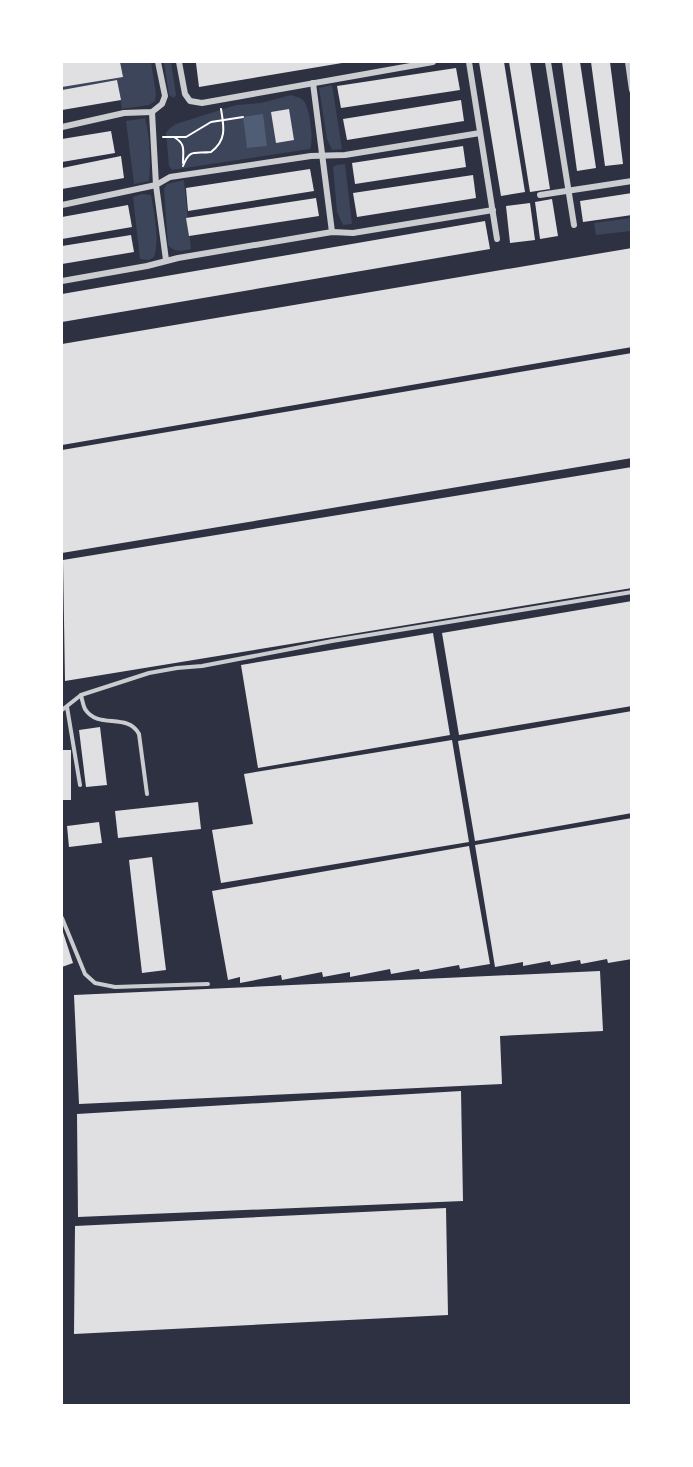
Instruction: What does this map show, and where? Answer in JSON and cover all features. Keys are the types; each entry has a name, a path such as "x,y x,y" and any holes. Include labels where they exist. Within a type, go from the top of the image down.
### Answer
{"street":[{"path":"62,127 124,113 152,112 162,104 165,96 158,62"},
{"path":"179,62 184,94 190,101 202,103 433,62"},
{"path":"469,62 497,238"},
{"path":"548,62 574,225"},
{"path":"628,62 632,90"},
{"path":"313,83 332,232"},
{"path":"152,112 156,185 166,260"},
{"path":"62,205 156,185 170,177 321,154 345,155 480,134"},
{"path":"540,195 632,181"},
{"path":"62,281 147,266 166,260 332,232 353,233 493,210"}],"lane":[{"path":"62,710 81,695 140,676 177,668 202,666 332,641 632,592"},
{"path":"81,695 86,709 95,717 107,722 129,723 135,726 139,734 147,794"},
{"path":"67,706 80,785"},
{"path":"62,918 85,974 94,983 115,987 208,984"}],"path":[{"path":"183,165 187,155 211,152 223,140 220,100"},
{"path":"154,136 186,137 212,122 243,117"},
{"path":"173,137 183,146 185,175"}],"shaded area":[{"path":"62,62 151,62 155,101 149,105 122,109 117,80 62,90"},
{"path":"164,62 171,62 176,95 174,98 169,95"},
{"path":"332,85 342,149 332,150 327,139 319,88"},
{"path":"291,95 304,101 306,105 310,118 310,149 172,170 169,166 166,133 176,124 236,105 261,103"},
{"path":"263,114 267,146 247,148 243,117"},
{"path":"145,118 150,149 149,181 134,184 126,121"},
{"path":"345,164 352,224 343,225 337,212 333,167"},
{"path":"184,180 191,249 178,251 168,245 164,189 167,184"},
{"path":"142,194 151,195 156,226 156,250 154,257 149,260 140,259 133,197"},
{"path":"631,218 631,231 596,235 594,223"}],"building":[{"path":"62,62 120,62 123,77 62,87"},
{"path":"479,62 504,62 525,192 501,196"},
{"path":"509,62 530,62 550,189 530,192"},
{"path":"562,62 580,62 596,168 577,171"},
{"path":"591,62 610,62 623,164 605,166"},
{"path":"196,63 342,63 199,87"},
{"path":"456,68 460,90 341,108 337,86"},
{"path":"117,80 121,100 62,110 62,90"},
{"path":"461,100 464,121 347,140 343,119"},
{"path":"289,109 294,140 276,143 271,112"},
{"path":"111,131 115,153 62,162 62,139"},
{"path":"463,146 466,167 355,184 352,163"},
{"path":"121,156 124,178 62,189 62,168"},
{"path":"310,169 314,191 188,211 186,188"},
{"path":"473,175 476,198 357,217 353,193"},
{"path":"632,193 632,215 583,222 580,201"},
{"path":"316,198 319,216 189,236 186,218"},
{"path":"552,199 558,236 540,239 535,202"},
{"path":"530,203 535,240 510,243 506,206"},
{"path":"128,205 132,227 62,239 62,217"},
{"path":"485,221 490,249 62,322 62,294"},
{"path":"131,235 134,252 62,264 62,246"},
{"path":"632,248 632,347 62,445 62,344"},
{"path":"632,353 632,458 62,553 62,450"},
{"path":"632,467 632,588 65,681 63,560"},
{"path":"632,601 632,706 459,735 442,633"},
{"path":"433,633 450,735 258,768 241,665"},
{"path":"632,711 632,813 475,841 458,741"},
{"path":"100,727 107,785 86,787 79,730"},
{"path":"452,740 469,842 221,883 212,830 253,824 244,774"},
{"path":"62,750 71,750 71,800 62,800"},
{"path":"198,802 201,829 118,838 115,811"},
{"path":"632,818 632,959 608,963 607,959 581,964 580,960 551,965 550,961 523,966 523,962 495,967 475,845"},
{"path":"99,822 102,843 69,847 67,826"},
{"path":"469,846 490,964 460,969 459,965 420,972 419,969 391,974 390,969 350,977 350,972 323,977 322,972 282,980 281,975 240,983 240,977 228,980 212,891"},
{"path":"152,857 166,970 142,973 129,860"},
{"path":"62,929 73,963 62,967"},
{"path":"600,971 603,1031 500,1036 502,1084 79,1104 74,995"},
{"path":"461,1091 463,1201 78,1217 77,1114"},
{"path":"446,1208 448,1315 74,1334 75,1226"}]}
